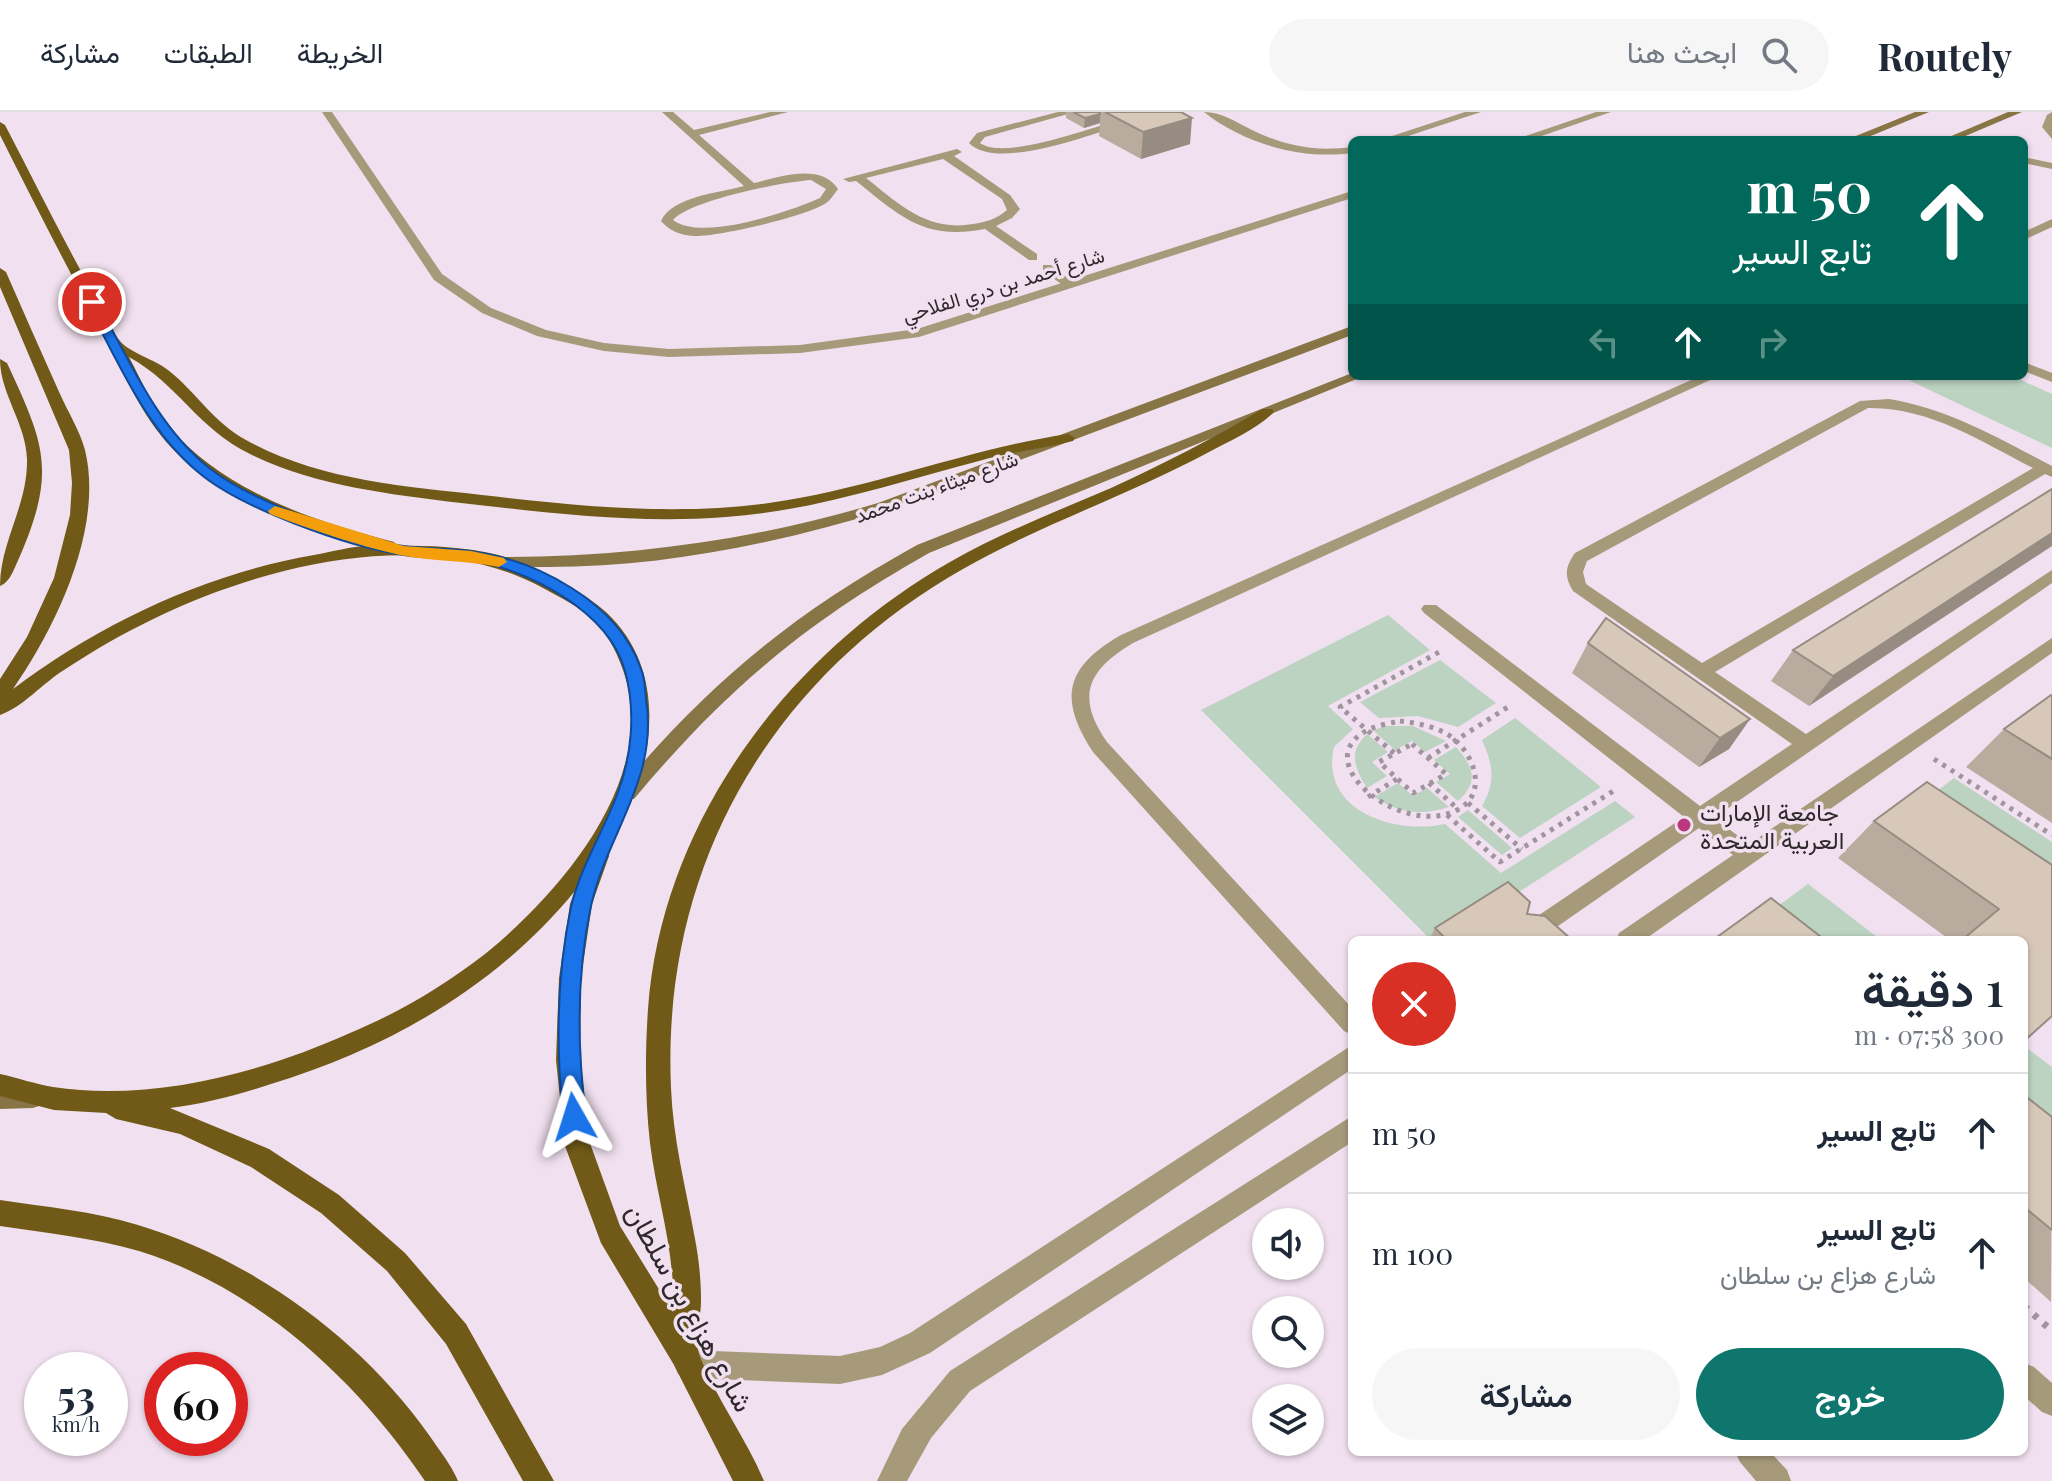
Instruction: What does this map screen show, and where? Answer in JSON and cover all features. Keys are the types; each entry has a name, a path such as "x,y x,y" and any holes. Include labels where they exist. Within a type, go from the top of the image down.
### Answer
{"main road":[{"path":"1861,136 1924,112"},
{"path":"1957,136 2017,112"},
{"path":"0,125 68,259 160,426 203,470 268,508 308,524 403,551"},
{"path":"0,693 37,635 58,591 73,550 80,513 81,480 77,450 1,281"},
{"name":"شارع ميثاء بنت محمد","path":"502,562 556,564 641,559 779,537 884,506 1348,332"},
{"path":"115,345 163,372 215,426 236,441 276,460 324,477 380,489 597,513 652,516 764,509 818,499 996,450 1068,438"},
{"path":"0,363 31,436 34,462 25,522 0,580"},
{"path":"627,794 705,703 747,664 835,599 923,549 1348,380"},
{"path":"686,1360 687,1286 663,1143 658,1063 662,992 673,926 692,867 716,813 752,753 792,697 827,661 864,627 907,595 958,565 1210,448 1267,412"},
{"path":"0,708 30,682 102,636 178,599 255,572 331,556 403,551 471,556 502,562 560,586 605,621 633,669 642,727 627,794 608,833 549,911 461,985 349,1047 224,1089 100,1103"},
{"name":"شارع هزاع بن سلطان","path":"608,833 581,904 570,978 568,1060 578,1146 610,1234 686,1360 749,1481"},
{"path":"0,1085 33,1097"},
{"path":"0,1098 33,1097 100,1103 183,1123 260,1158 330,1204 396,1262 456,1334 539,1481"},
{"path":"0,1213 153,1243 233,1280 283,1311 342,1359 397,1417 443,1481"}],"street":[{"name":"شارع أحمد بن دري الفلاحي","path":"327,112 438,277 458,294 484,311 555,336 647,351 714,354 784,352 919,333 1348,195"},
{"path":"667,112 750,186"},
{"path":"691,134 783,112"},
{"path":"977,147 974,143 981,135 1070,112"},
{"path":"829,184 830,195 815,204 714,232 688,233 671,227 667,221 674,210 683,206 750,186 800,177 829,184 977,147 991,153 1012,152 1126,121 1131,119 1132,112"},
{"path":"1209,112 1282,149 1318,154 1348,150"},
{"path":"1398,136 1476,112"},
{"path":"1531,136 1606,112"},
{"path":"2052,115 2047,127 2052,136"},
{"path":"1009,118 1021,125"},
{"path":"858,177 926,228 951,232 987,225 1011,215 1014,209 1012,202 945,155"},
{"path":"2028,161 2052,166"},
{"path":"2028,234 2052,223"},
{"path":"987,225 1033,257"},
{"path":"1047,268 1071,285"},
{"path":"2028,368 2052,378"},
{"path":"1348,1020 1100,747 1087,730 1080,712 1078,694 1083,677 1093,662 1108,649 1127,639 1703,380"},
{"path":"1806,744 1579,587 1574,566 1581,557 1865,404 1882,402 1924,410 2048,470"},
{"path":"1701,672 2048,470"},
{"path":"1527,936 2052,575"},
{"path":"1430,609 1748,855"},
{"path":"1633,936 2052,644"},
{"path":"686,1360 826,1371 882,1361 920,1343 1348,1059"},
{"path":"892,1481 901,1456 928,1414 960,1381 1348,1131"},
{"path":"2028,1381 2052,1402"},
{"path":"1754,1456 1776,1481"}],"path":[{"path":"1394,753 1340,707 1466,637"},
{"path":"1428,758 1535,690"},
{"path":"1381,723 1419,723 1456,740 1470,755 1477,772 1477,789 1468,803 1447,815 1427,818 1406,815 1368,797 1355,783 1348,768 1348,753 1354,739 1366,729 1381,723"},
{"path":"1909,743 2052,835"},
{"path":"1412,744 1446,774 1413,793 1379,762 1394,753 1412,744"},
{"path":"1447,815 1500,862 1641,773"},
{"path":"1368,797 1397,779"},
{"path":"1429,783 1459,810"},
{"path":"1468,803 1522,849"},
{"path":"2028,1310 2052,1331"}],"green space":[{"path":"1908,380 2021,380 2052,394 2052,448"},
{"path":"1388,615 1430,650 1328,706 1353,729 1334,747 1332,769 1338,788 1350,802 1366,814 1405,826 1445,824 1501,873 1615,801 1635,817 1451,936 1427,936 1201,710"},
{"path":"1440,660 1496,703 1458,727 1418,716 1379,718 1360,702"},
{"path":"1515,718 1601,787 1520,838 1482,806 1491,773 1482,740"},
{"path":"1387,726 1413,726 1446,741 1425,752 1412,741 1395,750 1373,730"},
{"path":"1367,734 1388,752 1372,762 1387,776 1367,788 1359,773 1355,753"},
{"path":"1456,747 1472,774 1469,787 1458,801 1436,782 1450,774 1434,760"},
{"path":"1954,778 2052,842 2052,912 1907,814"},
{"path":"1398,783 1413,796 1427,788 1449,807 1410,811 1392,807 1374,797"},
{"path":"1468,810 1512,848 1502,855 1458,817"},
{"path":"1808,884 1876,936 1787,936 1763,917"},
{"path":"2028,1049 2052,1067 2052,1144 2028,1125"}],"building":[{"path":"1073,112 1100,112 1100,114 1085,118"},
{"path":"1105,112 1181,112 1192,118 1143,132"},
{"path":"2052,489 2052,533 1833,676 1793,650"},
{"path":"1606,618 1750,719 1720,738 1588,643"},
{"path":"2052,696 2052,759 2004,729"},
{"path":"1927,782 2052,865 2052,1016 2028,1037 2028,936 1967,936 1999,909 1874,821"},
{"path":"1508,882 1530,902 1527,914 1545,916 1568,936 1443,936 1435,928"},
{"path":"1771,898 1820,936 1719,936"},
{"path":"2028,1098 2052,1117 2052,1230 2028,1210"}],"slow traffic":[{"path":"275,511 308,524 403,551 438,552 499,562"}],"place":[{"name":"جامعة الإمارات العربية المتحدة","path":"1684,825"}],"route":[{"path":"92,302 160,426 203,470 233,490 308,524 403,551 438,552 502,562 560,586 605,621 633,669 642,727 627,794 608,833 581,904 570,978 568,1060 574,1117"}]}
